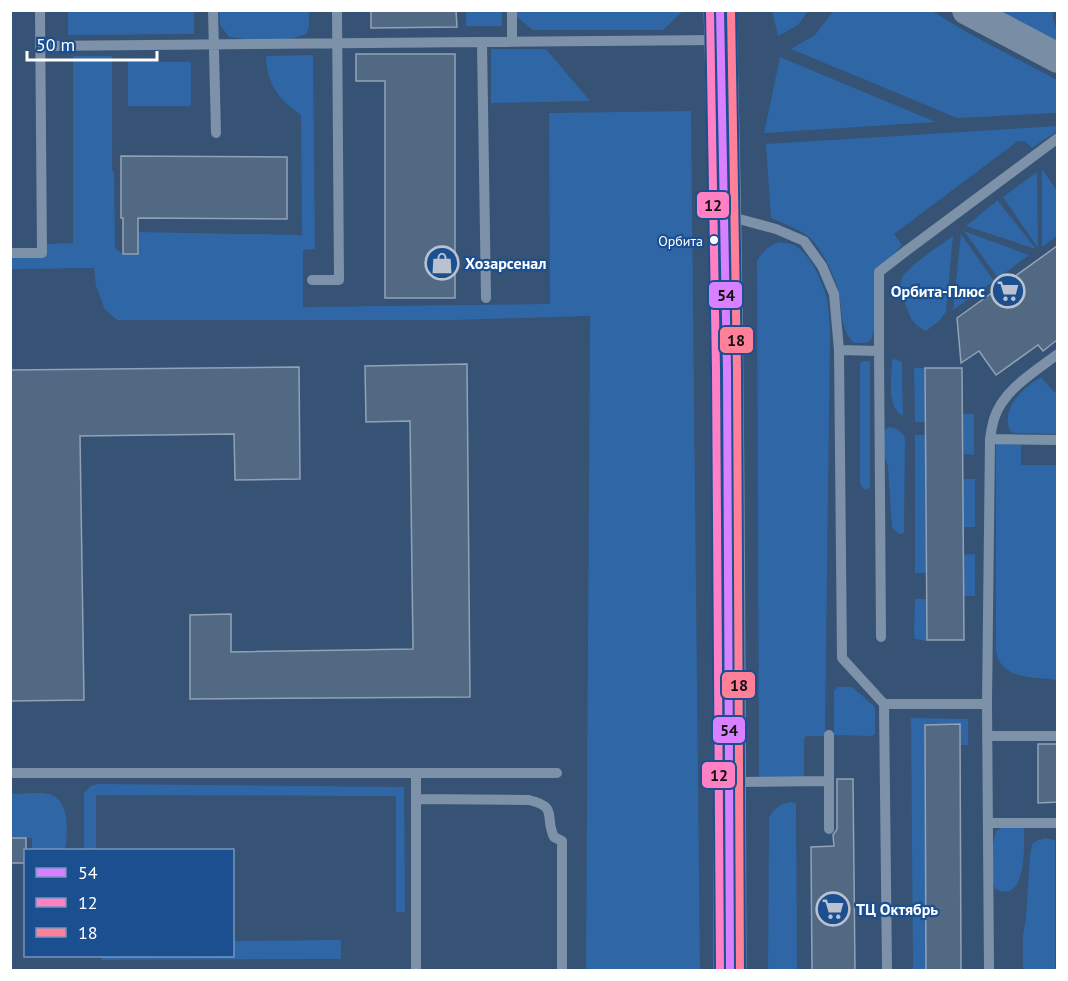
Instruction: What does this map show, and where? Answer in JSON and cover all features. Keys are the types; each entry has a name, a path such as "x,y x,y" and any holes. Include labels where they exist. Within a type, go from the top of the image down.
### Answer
{"main road":[{"path":"721,25 725,216 730,970"}],"street":[{"path":"967,10 1058,58"}],"lane":[{"path":"10,253 42,253 40,10"},
{"path":"213,10 216,133"},
{"path":"312,280 339,280 338,10"},
{"path":"512,10 513,42"},
{"path":"40,46 482,43 721,25"},
{"path":"482,43 486,298"},
{"path":"881,637 879,273 906,250 1058,138"},
{"path":"725,216 776,229 804,242 822,266 834,294 839,350 842,658 884,704 886,970"},
{"path":"839,350 879,351"},
{"path":"989,970 987,704 990,439 994,418 1004,400 1019,384 1058,354"},
{"path":"990,439 1058,440"},
{"path":"884,704 987,704"},
{"path":"829,735 829,828"},
{"path":"987,736 1058,736"},
{"path":"10,773 557,773"},
{"path":"416,773 416,970"},
{"path":"730,782 829,781"},
{"path":"416,799 529,800 545,806 550,814 551,831 554,837 562,841 562,970"},
{"path":"988,823 1058,823"}],"shaded area":[{"path":"772,10 808,11 798,25 778,36"},
{"path":"834,10 932,11 1057,80 1057,113 957,118 791,49 815,35"},
{"path":"68,11 194,11 194,34 68,35"},
{"path":"219,11 309,11 309,27 306,34 289,39 257,40 229,37 220,25"},
{"path":"466,11 502,11 502,26 466,26"},
{"path":"516,11 683,11 663,30 533,30 517,17"},
{"path":"983,11 1053,11 1057,44"},
{"path":"491,49 546,49 590,101 491,103"},
{"path":"313,55 315,249 303,250 303,307 550,304 549,113 691,111 700,970 586,970 590,316 454,320 117,320 105,310 96,286 94,268 11,269 10,256 46,256 46,244 73,243 73,56 112,56 115,248 123,254 138,254 138,232 302,235 301,115 275,90 271,83 266,56"},
{"path":"780,57 936,122 764,133"},
{"path":"128,62 191,62 191,106 128,106"},
{"path":"1057,126 1057,131 1032,148 1025,141 1018,141 894,234 902,245 883,265 875,327 871,340 866,343 854,343 846,332 835,281 828,264 814,242 801,232 771,218 766,144"},
{"path":"1042,169 1057,191 1057,236 1042,247"},
{"path":"1037,172 1038,248 1003,197"},
{"path":"998,201 1036,249 966,226"},
{"path":"964,231 1029,255 998,278"},
{"path":"961,234 994,281 953,310"},
{"path":"953,236 946,312 926,331 917,326 911,318 902,296 901,281 905,273"},
{"path":"779,242 797,247 807,256 815,269 826,296 830,330 825,736 804,738 804,775 802,777 759,777 757,261 766,249"},
{"path":"892,360 902,362 903,416 894,406 892,399"},
{"path":"865,361 870,363 870,485 866,490 860,483 860,364"},
{"path":"914,368 925,368 925,422 915,422"},
{"path":"1041,377 1054,392 1057,390 1057,434 1010,431 1008,414 1015,400 1020,393"},
{"path":"962,414 974,414 974,455 963,454"},
{"path":"889,427 899,430 905,439 904,533 902,534 897,533 892,527 888,467 882,446 884,430"},
{"path":"915,435 925,435 926,573 915,573"},
{"path":"996,443 1021,445 1021,465 1057,465 1058,678 1056,680 1012,673 1005,668 996,652"},
{"path":"963,479 975,479 975,527 963,527"},
{"path":"975,554 975,596 964,596 963,555"},
{"path":"915,599 926,599 927,641 915,639"},
{"path":"838,687 852,687 875,707 875,734 872,736 834,735 834,690"},
{"path":"911,718 968,719 968,745 961,745 960,725 925,725 926,970 913,970"},
{"path":"98,784 404,787 405,912 396,912 396,796 96,795 96,849 84,849 84,793 91,786"},
{"path":"44,793 56,797 61,802 66,817 65,849 32,849 32,838 11,838 11,794"},
{"path":"790,802 796,803 797,970 768,970 769,818 777,807"},
{"path":"1016,825 1024,829 1021,873 1015,887 1002,892 995,889 992,874 994,839 996,831 1004,826"},
{"path":"1045,838 1055,840 1055,970 1023,970 1023,935 1032,844"},
{"path":"341,940 341,959 102,960 102,957 234,957 234,941"}],"building":[{"path":"371,10 456,10 457,27 371,28"},
{"path":"356,54 455,54 455,298 385,298 385,81 356,81"},
{"path":"121,156 287,157 287,219 138,218 138,254 123,254"},
{"path":"1057,246 1057,340 1043,351 1038,345 996,375 979,351 961,363 957,318"},
{"path":"467,364 470,697 190,699 190,615 231,614 231,652 413,649 410,421 366,422 365,366"},
{"path":"299,367 300,479 235,480 234,434 80,436 84,700 10,701 10,370"},
{"path":"925,368 962,368 964,640 927,640"},
{"path":"960,724 961,970 926,970 925,725"},
{"path":"1038,744 1058,744 1058,802 1038,803"},
{"name":"ТЦ Октябрь","path":"837,779 853,779 855,970 812,970 811,847 834,846 833,835 837,829"},
{"path":"10,838 26,838 24,863 10,863"}],"transit line":[{"name":"12","path":"710,10 716,370 720,970"},
{"name":"54","path":"720,10 727,370 730,970"},
{"name":"18","path":"731,10 737,370 740,970"}],"place":[{"name":"Орбита","path":"714,240"},
{"name":"Хозарсенал","path":"442,263"},
{"name":"Орбита-Плюс","path":"1008,291"},
{"name":"ТЦ Октябрь","path":"833,909"}]}
